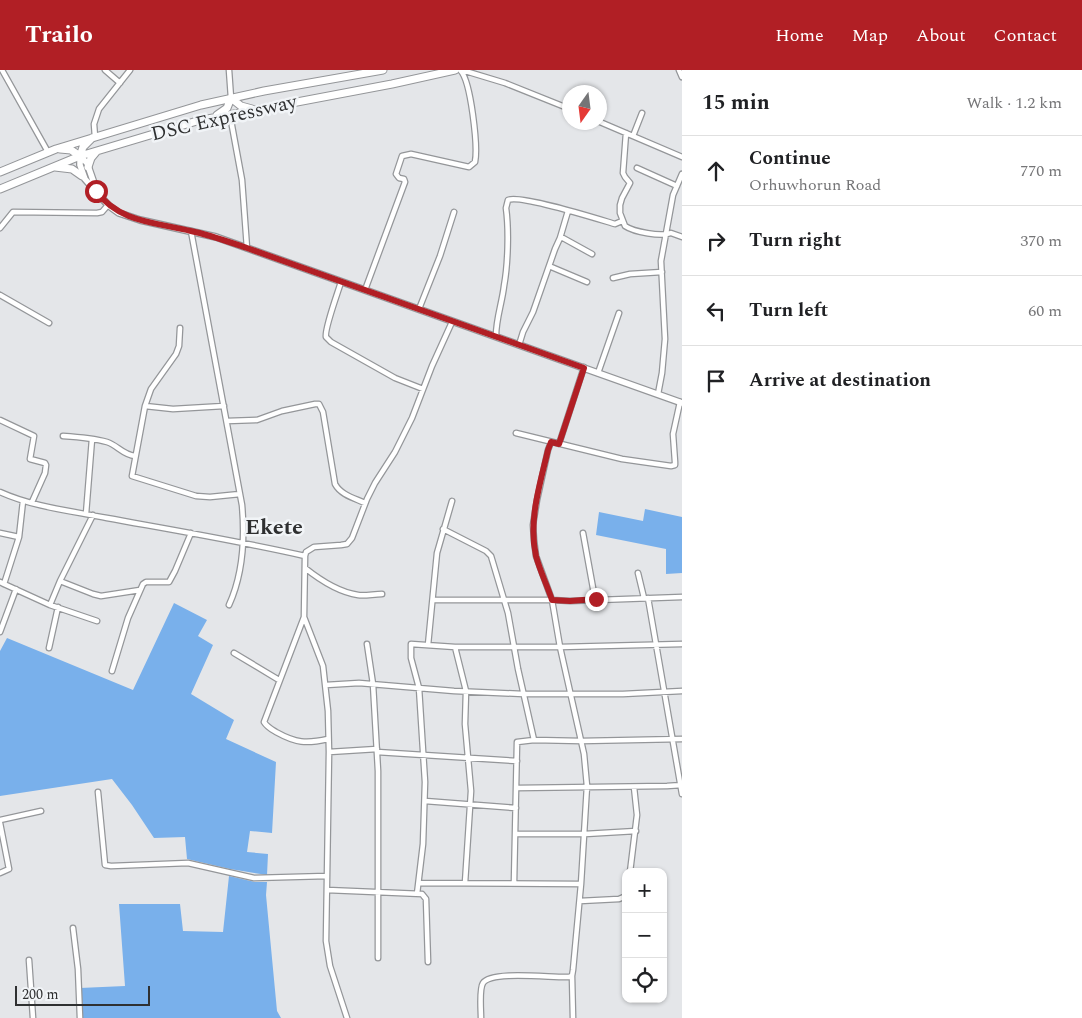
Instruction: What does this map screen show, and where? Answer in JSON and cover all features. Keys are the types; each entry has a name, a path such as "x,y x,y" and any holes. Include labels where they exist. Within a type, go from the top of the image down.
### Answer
{"main road":[{"name":"DSC Expressway","path":"0,172 56,149 192,108 349,73 383,70"},
{"name":"DSC Expressway","path":"0,189 80,156 208,118 392,84 455,70"},
{"path":"208,118 224,111 229,105 231,98 241,106 255,109"},
{"path":"56,149 71,150 80,156 84,147 95,137"},
{"path":"88,167 91,158 98,150"},
{"path":"52,167 72,169 82,176"}],"street":[{"path":"2,70 48,152"},
{"path":"105,70 120,83"},
{"path":"95,137 94,124 99,109 130,70"},
{"path":"229,70 231,98"},
{"path":"461,70 505,83 562,106"},
{"path":"365,290 405,182 404,179 399,178 396,174 402,156 410,154 469,166 475,162 474,125 467,83 461,70"},
{"path":"680,70 682,77"},
{"path":"633,136 642,112"},
{"path":"230,115 242,180 247,248"},
{"path":"607,125 682,157"},
{"path":"626,133 623,173 630,183 620,205 622,221 628,229 665,236 671,233 682,237"},
{"path":"80,156 88,167 96,191"},
{"path":"80,156 82,176 108,206 128,216 191,231 247,248 681,402 673,434 675,462 671,466 622,459 516,433"},
{"path":"638,168 676,186"},
{"path":"658,394 665,340 661,261 673,195 682,174"},
{"path":"496,336 497,315 504,288 506,208 508,200 512,198 533,202 615,224 622,221"},
{"path":"0,228 13,212 97,213 102,212 108,206"},
{"path":"519,345 523,332 534,312 568,211"},
{"path":"419,309 440,256 454,212"},
{"path":"191,231 240,494 244,531 244,542 236,587 230,605"},
{"path":"560,238 592,254"},
{"path":"549,266 587,282"},
{"path":"613,278 630,274 662,272"},
{"path":"340,282 336,300 326,327 326,337 331,342 395,378 423,389"},
{"path":"0,295 48,323"},
{"path":"598,372 618,313"},
{"path":"328,740 304,743 287,738 266,726 264,719 304,618 306,552 314,547 347,544 352,538 365,503 375,483 403,437 452,322"},
{"path":"180,328 180,346 151,390 145,406 131,473 133,477 196,496 210,497 240,494"},
{"path":"559,444 584,368"},
{"path":"227,421 257,420 282,411 320,404 335,484 338,490 344,494 365,503"},
{"path":"145,406 174,409 224,406"},
{"path":"0,420 34,436 30,459 45,463 45,473 32,502"},
{"path":"63,436 107,442 125,453 135,456"},
{"path":"86,514 92,439"},
{"path":"551,442 538,492 534,525 536,556 552,600 560,647 581,741 587,786 580,901 572,976 573,1018"},
{"path":"0,492 23,501 244,542 305,556"},
{"path":"23,501 19,537 2,583 50,605 97,621"},
{"path":"428,645 438,553 452,501"},
{"path":"50,605 93,515"},
{"path":"444,529 490,554 504,600 534,740"},
{"path":"0,533 19,537"},
{"path":"112,671 128,618 144,582 168,582 175,571 190,533"},
{"path":"583,533 596,599"},
{"path":"305,568 326,583 348,593 359,595 382,594"},
{"path":"638,573 657,645 682,794"},
{"path":"60,581 101,596 140,590"},
{"path":"0,632 16,589"},
{"path":"433,600 570,601 682,597"},
{"path":"49,648 58,607"},
{"path":"304,618 323,666 326,685 329,752 326,941 330,966 347,1018"},
{"path":"367,644 373,684 377,750 378,958"},
{"path":"418,894 425,801 419,688 410,647 411,644 455,647 560,647 682,644"},
{"path":"455,647 466,691 465,724 470,772 471,804 465,883"},
{"path":"234,653 279,680"},
{"path":"326,685 359,683 523,694 682,691"},
{"path":"514,883 518,742 534,740 682,739"},
{"path":"329,752 377,750 517,761"},
{"path":"517,788 681,785"},
{"path":"631,868 638,815 634,786"},
{"path":"98,792 105,865 188,863 254,878 327,876"},
{"path":"425,801 516,808"},
{"path":"0,873 9,869 0,822 40,811"},
{"path":"516,834 585,834 636,831"},
{"path":"419,883 581,884"},
{"path":"327,890 422,894 426,899 428,962"},
{"path":"580,901 619,900 622,898"},
{"path":"73,928 78,969 80,1018"},
{"path":"29,960 32,1018"},
{"path":"481,1018 482,984 486,979 506,976 555,978 572,976"}],"shaded area":[{"path":"645,509 682,517 682,573 666,574 666,549 596,535 599,512 643,521"},
{"path":"174,603 207,620 198,636 213,645 191,694 234,720 226,739 276,762 272,833 250,831 247,852 268,854 267,875 187,859 185,837 154,838 112,779 0,796 0,651 7,638 133,690"},
{"path":"229,876 255,882 267,882 266,895 277,1011 281,1018 83,1018 80,988 125,986 119,904 180,904 183,931 223,932"}],"district":[{"name":"Ekete","path":"274,527"}],"route":[{"path":"96,191 108,206 119,213 140,220 216,237 584,368 559,444 551,442 548,450 537,500 534,540 536,556 552,600 596,599"}]}
